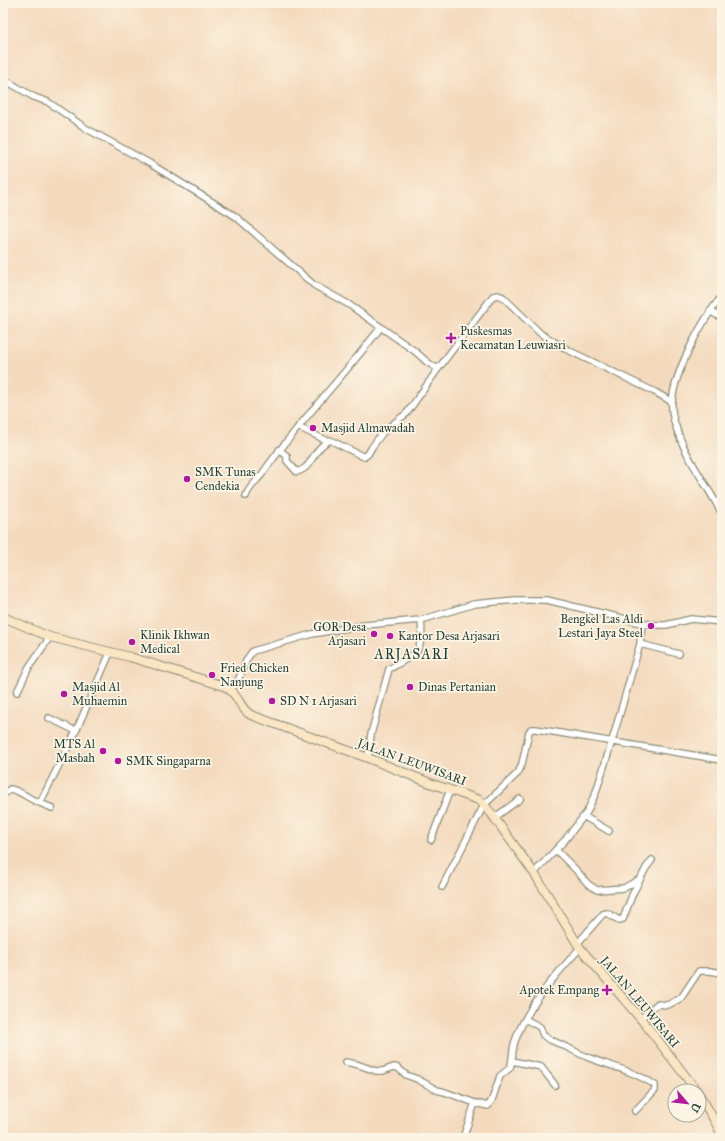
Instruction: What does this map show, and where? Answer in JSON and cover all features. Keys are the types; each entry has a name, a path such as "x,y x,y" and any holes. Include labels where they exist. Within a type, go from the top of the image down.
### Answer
{"main road":[{"path":"3,617 50,637 178,671 230,689"},
{"name":"JALAN LEUWISARI","path":"230,689 247,713 476,799 484,804 534,873 579,946 640,1019 690,1083"},
{"path":"707,1106 722,1136"}],"street":[{"path":"3,79 34,97 48,102 87,129 148,163 235,216 314,285 348,304 381,326 438,369"},
{"path":"298,427 328,441 330,440 364,457 368,454 372,446 383,432 407,413 493,296 498,295 503,297 541,334 570,351 672,402"},
{"path":"722,296 710,311 697,334 682,366 672,402 674,421 679,437 722,514"},
{"path":"710,311 722,318"},
{"path":"246,496 248,491 279,450 381,326"},
{"path":"279,450 287,456 288,463 297,472 299,472 308,466 315,454 328,441"},
{"path":"230,689 239,682 247,657 253,651 312,634 366,625 421,620 481,603 539,600 569,605 642,622 663,625 691,619 722,622"},
{"path":"368,758 371,734 389,670 412,655 418,649 422,629 421,620"},
{"path":"534,873 585,817 596,792 640,644 642,622"},
{"path":"17,692 29,667 50,637"},
{"path":"640,644 679,654"},
{"path":"40,803 76,731 110,653"},
{"path":"49,718 76,731"},
{"path":"442,887 484,804 518,773 522,764 531,729 722,760"},
{"path":"3,795 10,789 14,790 32,801 52,808"},
{"path":"431,840 450,790"},
{"path":"494,818 520,799"},
{"path":"585,817 609,831"},
{"path":"556,850 588,884 597,890 624,888 640,879"},
{"path":"346,1062 376,1071 382,1071 394,1067 398,1068 407,1076 417,1079 437,1090 486,1106 489,1104 500,1076 509,1069 512,1061 515,1041 525,1019 547,986 603,914 607,913 618,920 623,918 640,879 652,860"},
{"path":"640,1019 657,1004 668,1005 681,998 699,971 722,973"},
{"path":"525,1019 540,1027 546,1038 587,1057 643,1077 655,1085 655,1090 635,1111"},
{"path":"512,1061 541,1067 555,1085"},
{"path":"463,1138 475,1103"}],"place":[{"name":"Puskesmas Kecamatan Leuwiasri","path":"451,338"},
{"name":"Masjid Almawadah","path":"313,428"},
{"name":"SMK Tunas Cendekia","path":"187,479"},
{"name":"Bengkel Las Aldi Lestari Jaya Steel","path":"651,626"},
{"name":"GOR Desa Arjasari","path":"374,634"},
{"name":"Kantor Desa Arjasari","path":"390,636"},
{"name":"Klinik Ikhwan Medical","path":"132,642"},
{"name":"Fried Chicken Nanjung","path":"212,675"},
{"name":"Dinas Pertanian","path":"410,687"},
{"name":"Masjid Al Muhaemin","path":"64,694"},
{"name":"SD N 1 Arjasari","path":"272,701"},
{"name":"MTS Al Masbah","path":"103,751"},
{"name":"SMK Singaparna","path":"118,761"},
{"name":"Apotek Empang","path":"607,990"}],"district":[{"name":"ARJASARI","path":"412,654"}]}
